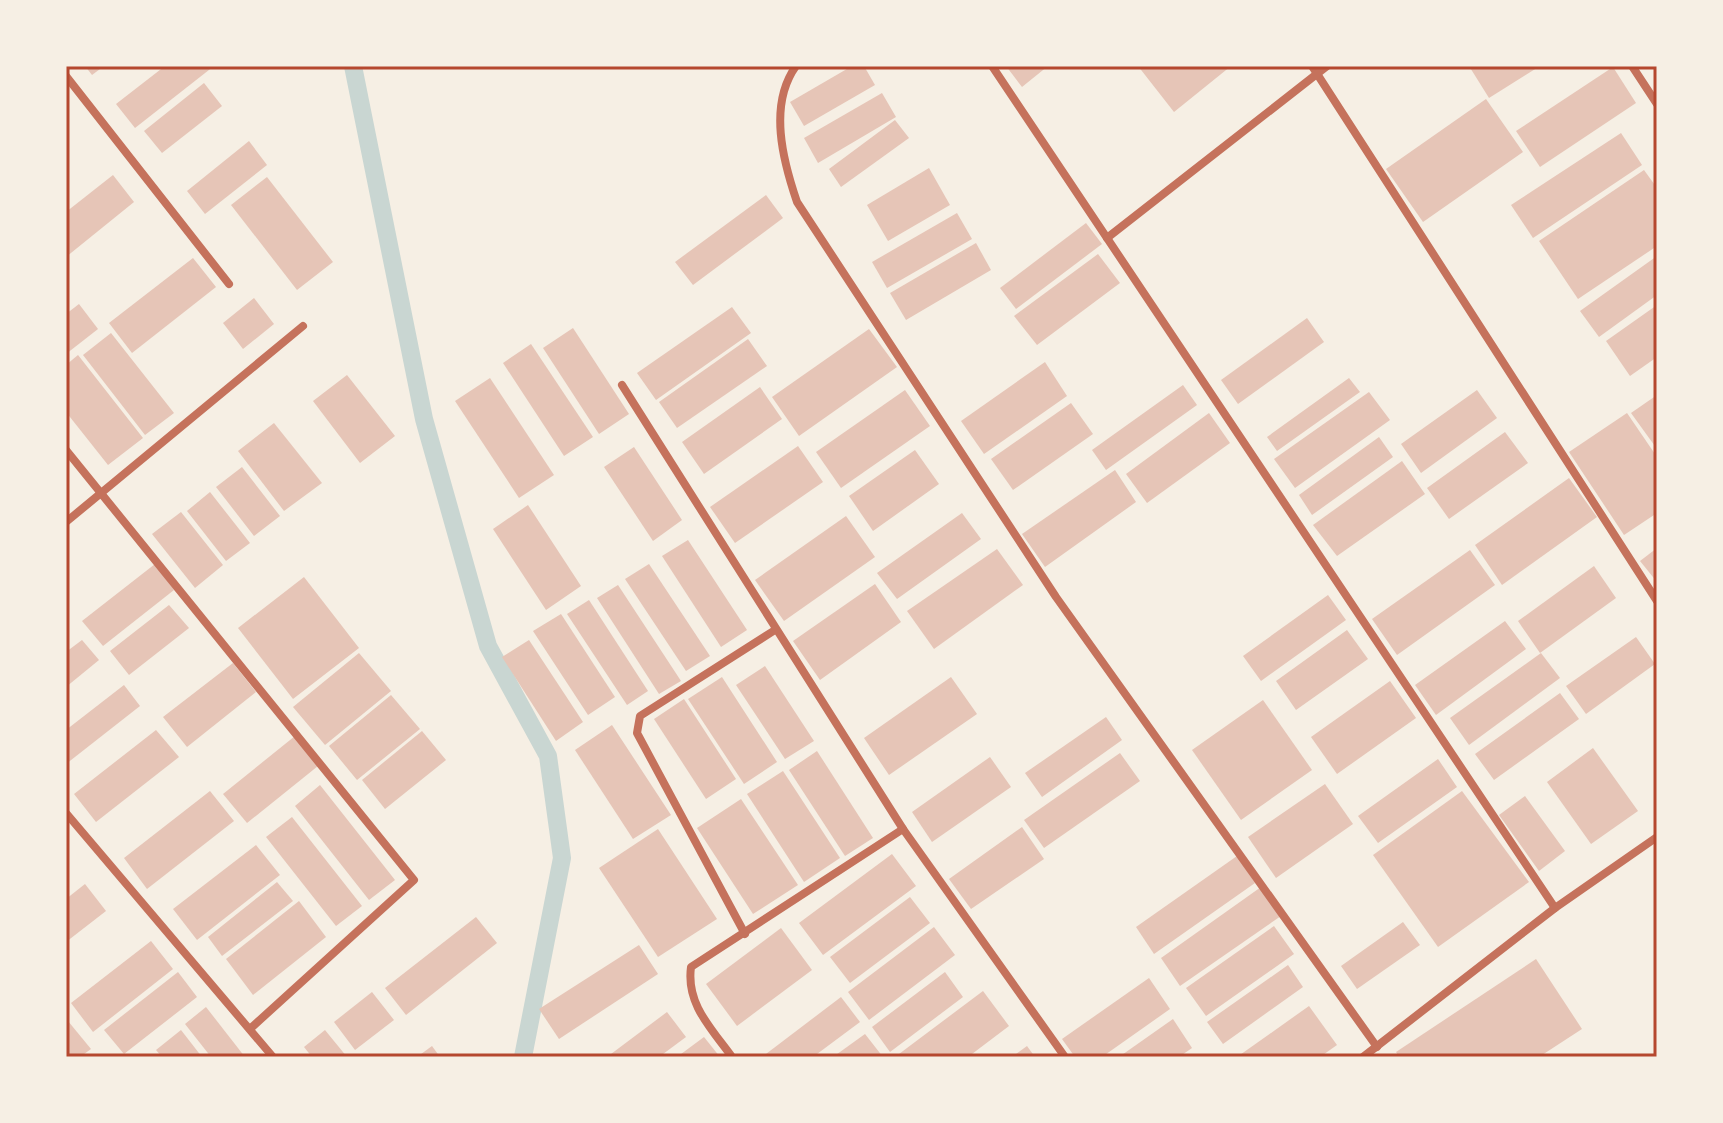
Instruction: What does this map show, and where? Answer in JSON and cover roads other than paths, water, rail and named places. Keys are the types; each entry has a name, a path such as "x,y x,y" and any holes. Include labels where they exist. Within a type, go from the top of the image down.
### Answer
{"street":[{"path":"796,66 790,75 780,117 784,164 797,202 1056,597 1377,1047"},
{"path":"992,66 1555,908"},
{"path":"1107,238 1314,70 1327,66"},
{"path":"1632,66 1657,104"},
{"path":"1314,70 1657,601"},
{"path":"66,76 229,284"},
{"path":"66,522 303,326"},
{"path":"622,385 903,829 1065,1057"},
{"path":"66,450 414,880 251,1028"},
{"path":"745,934 637,733 640,716 775,630"},
{"path":"66,813 273,1057"},
{"path":"732,1057 695,1004 688,986 691,967 903,829"},
{"path":"1363,1057 1555,908 1657,837"}],"waterway":[{"path":"353,66 424,419 488,646 548,756 562,858 523,1057"}]}
